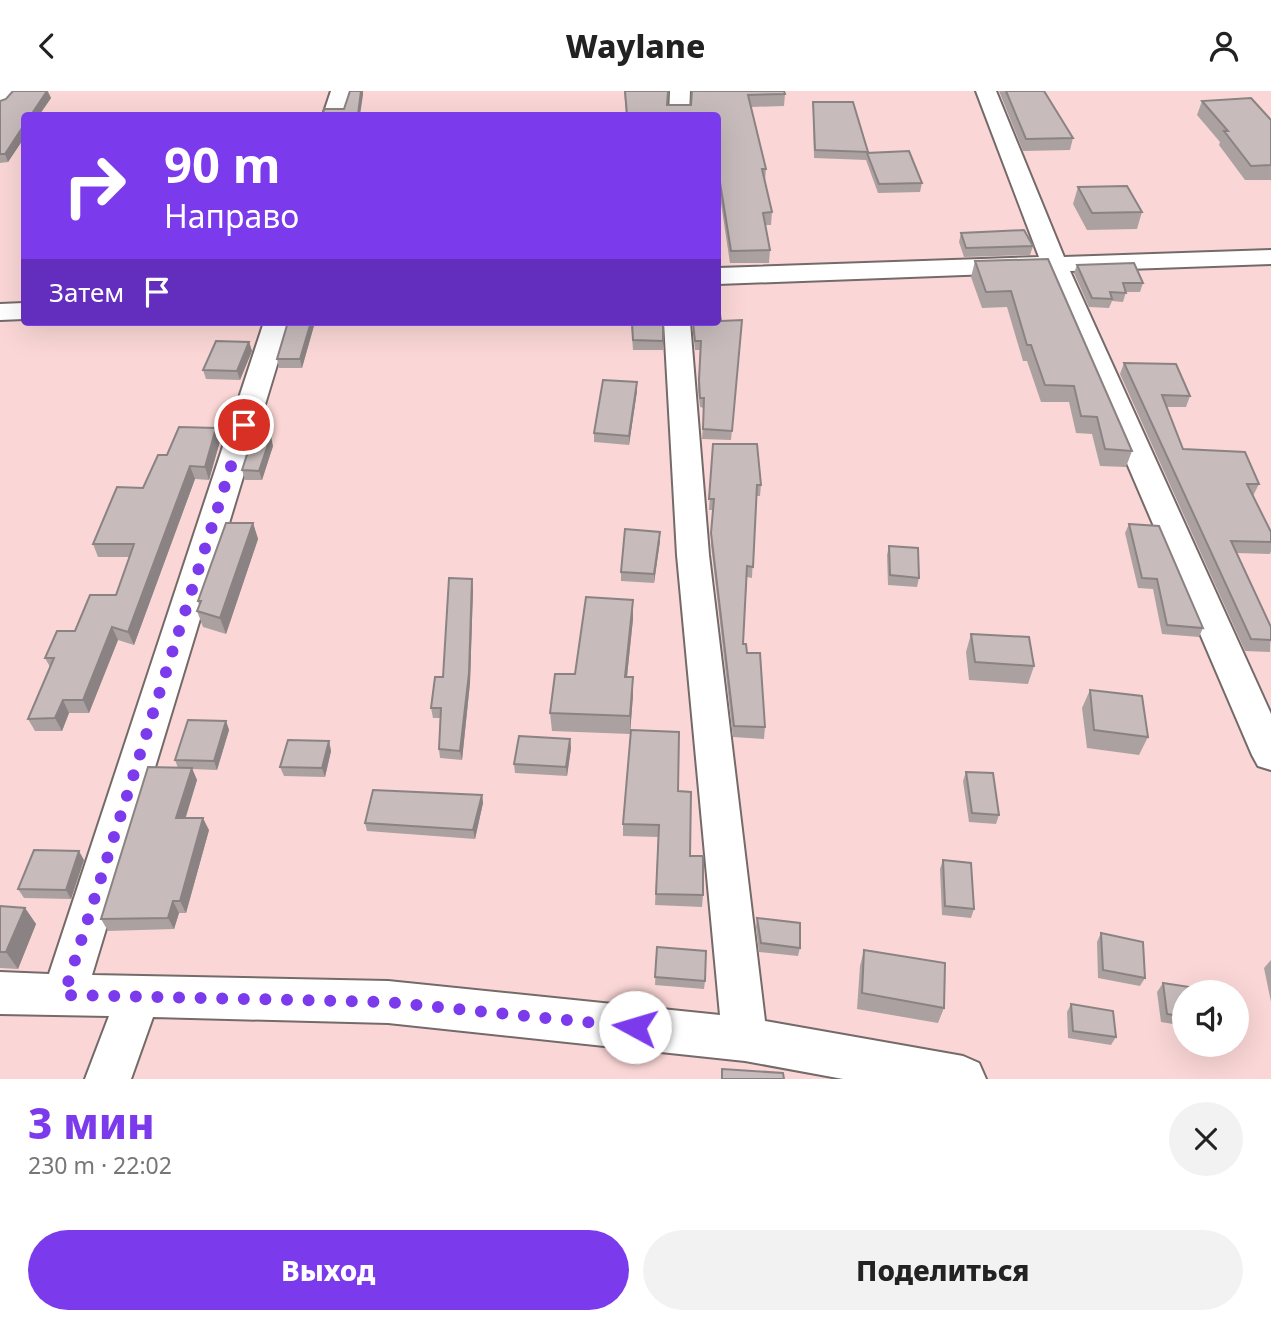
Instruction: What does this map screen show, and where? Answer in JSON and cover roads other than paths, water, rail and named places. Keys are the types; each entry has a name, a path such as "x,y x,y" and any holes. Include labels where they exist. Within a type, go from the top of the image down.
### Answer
{"lane":[{"path":"0,102 9,91"},
{"path":"335,112 341,91"},
{"path":"679,112 680,91"},
{"path":"986,91 1054,263 1271,755"},
{"path":"721,276 1271,257"},
{"path":"0,312 21,311"},
{"path":"64,995 276,326"},
{"path":"677,326 693,555 745,1039"},
{"path":"0,993 388,1002 745,1039 873,1072 963,1079"},
{"path":"108,1079 138,997"}]}
